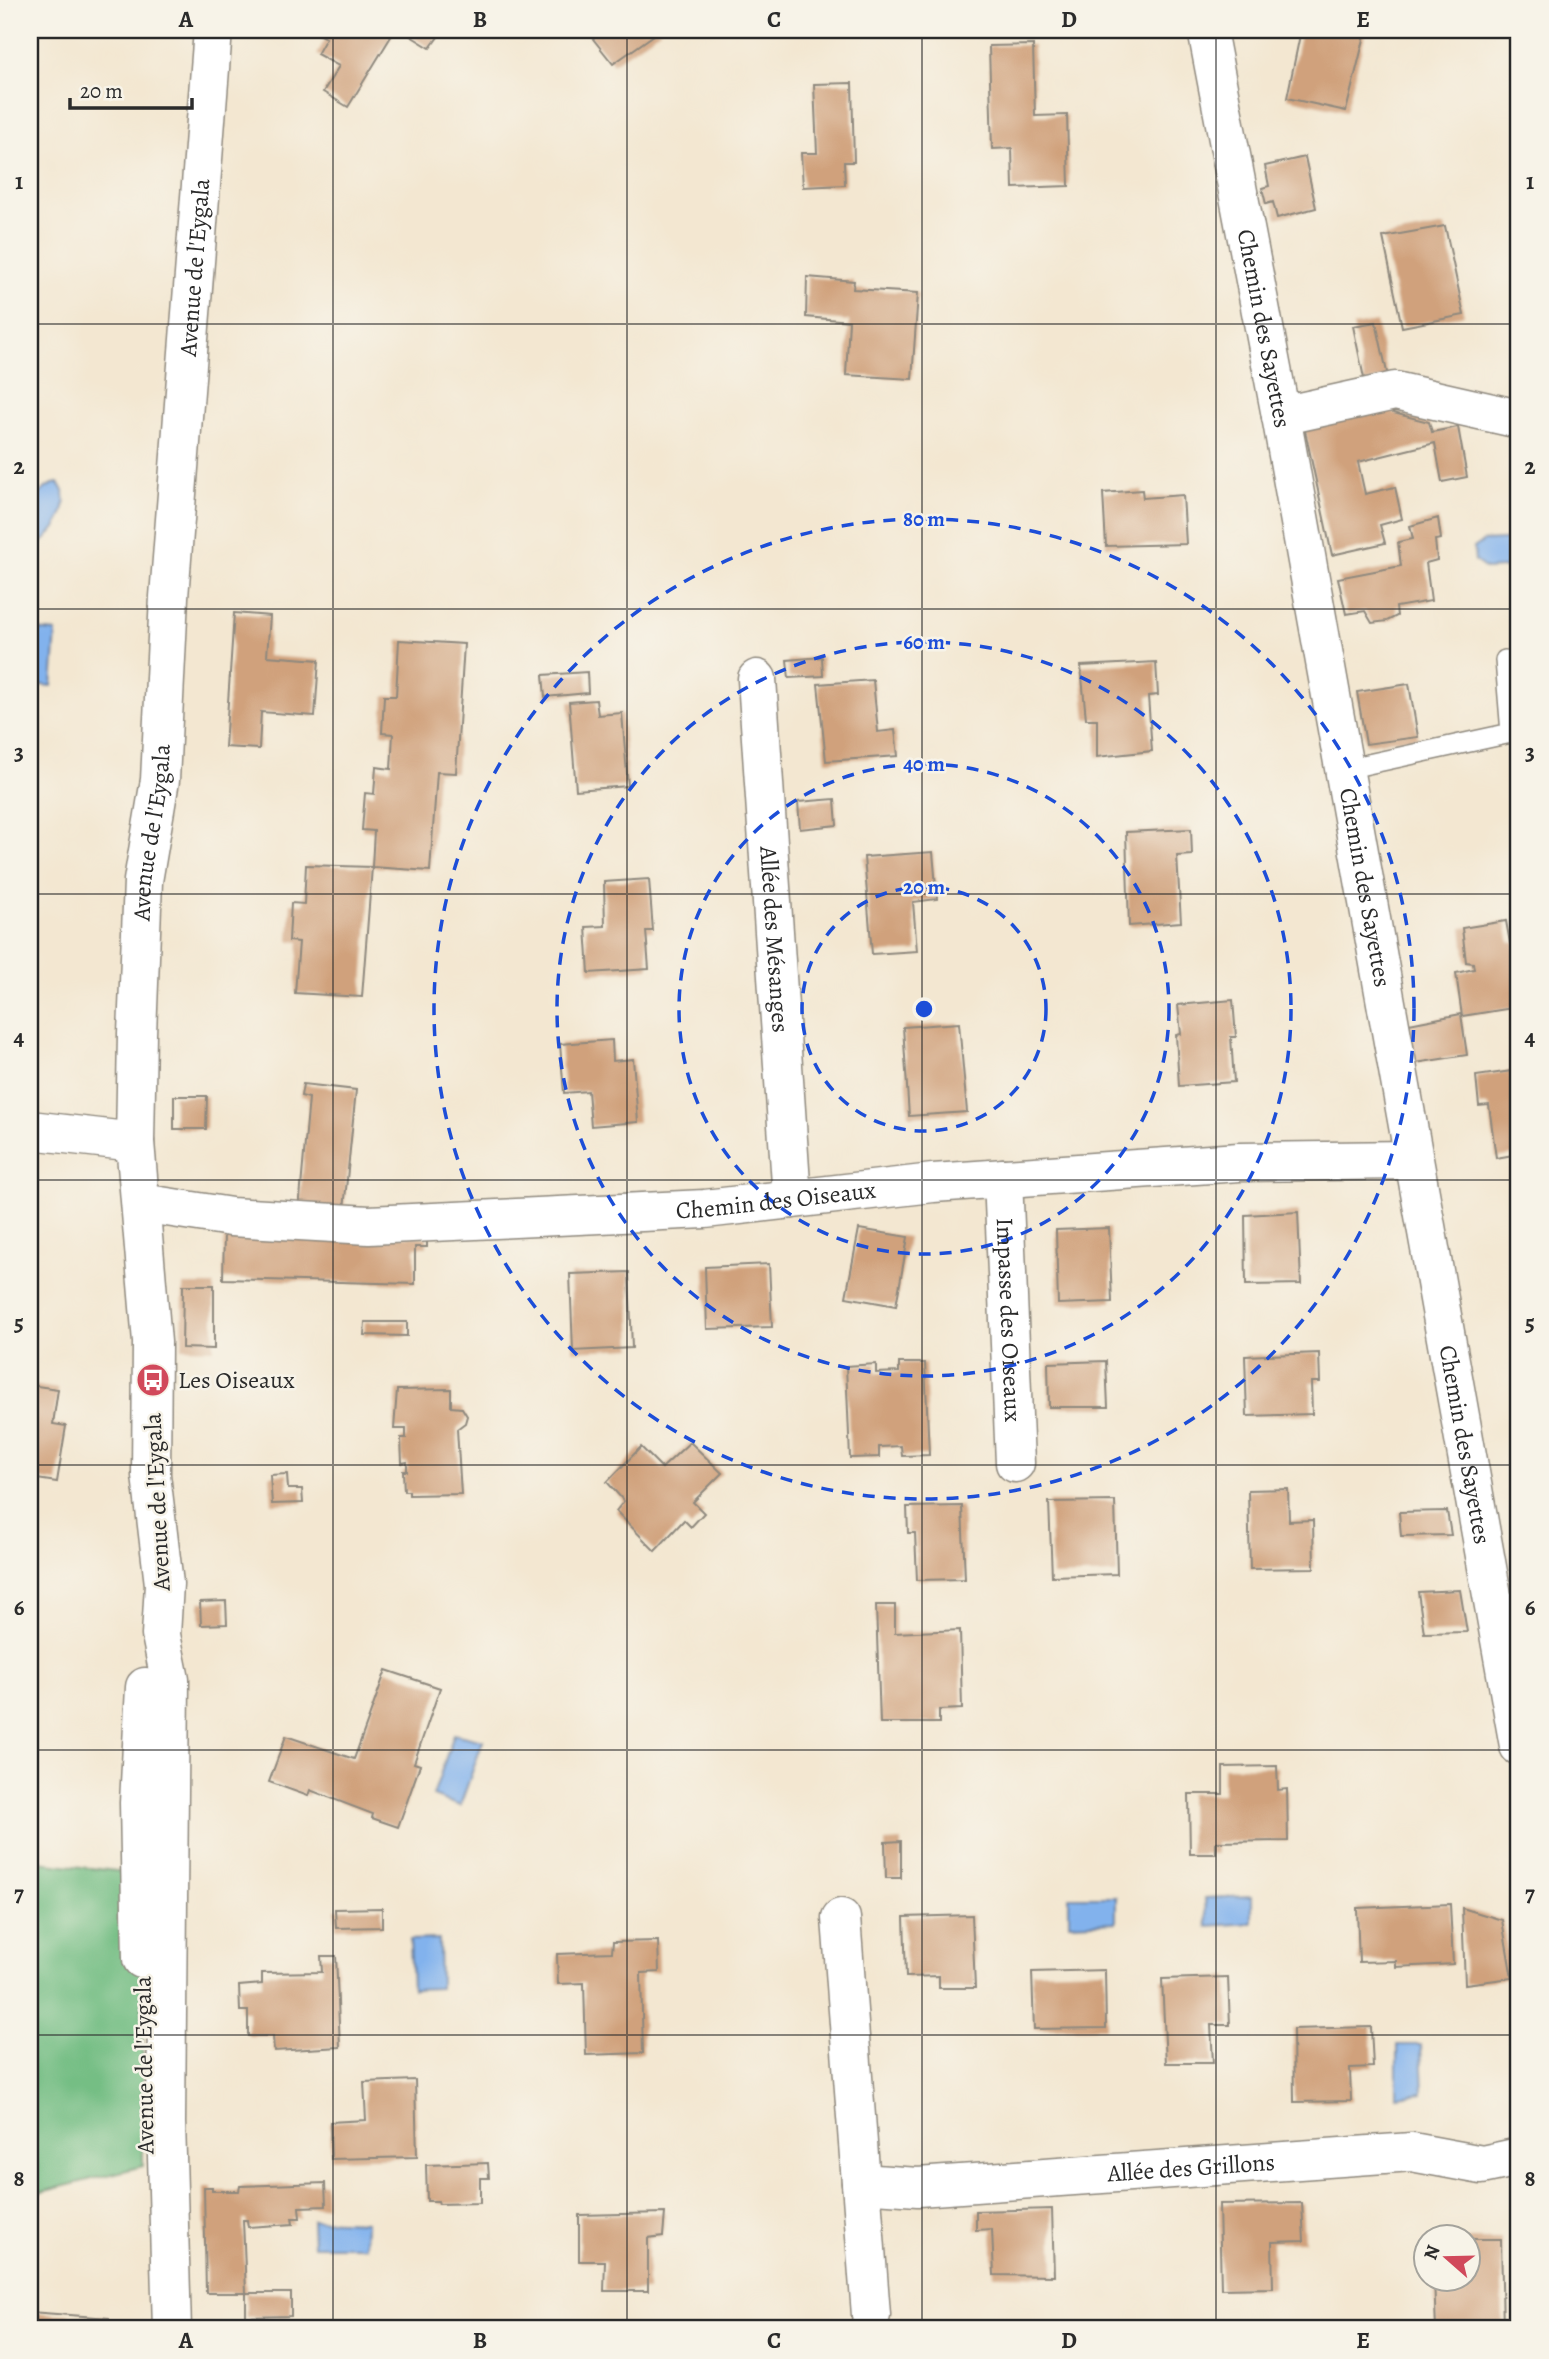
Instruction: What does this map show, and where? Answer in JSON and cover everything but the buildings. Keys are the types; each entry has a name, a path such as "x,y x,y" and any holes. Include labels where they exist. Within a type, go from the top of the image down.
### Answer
{"street":[{"name":"Avenue de l'Eygala","path":"172,2329 166,2122 170,1680 161,1635 164,1584 151,1475 152,1342 135,1143 143,881 160,780 173,542 213,30"},
{"name":"Chemin des Sayettes","path":"1207,30 1281,416 1413,1160 1515,1684 1519,1746"},
{"path":"1281,416 1395,391 1519,419"},
{"name":"Allée des Mésanges","path":"757,679 792,1199"},
{"path":"30,1130 135,1143"},
{"name":"Chemin des Oiseaux","path":"141,1203 231,1217 369,1225 705,1209 1003,1178 1239,1162 1413,1160"},
{"name":"Impasse des Oiseaux","path":"1003,1178 1015,1463"},
{"name":"Avenue de l'Eygala","path":"151,2329 139,1802 145,1683 161,1635"},
{"path":"841,1918 871,2315"},
{"name":"Allée des Grillons","path":"861,2183 918,2187 1412,2152 1482,2165 1519,2157"}],"lane":[{"path":"1345,769 1511,733 1505,660"}],"green space":[{"path":"30,1861 142,1874 143,2166 30,2195"}],"water":[{"path":"58,483 63,491 64,501 60,520 40,545 32,550 28,532 32,510 42,492"},
{"path":"1519,539 1519,567 1486,569 1475,561 1474,548 1484,541"},
{"path":"34,630 56,632 52,686 30,684"},
{"path":"454,1734 483,1741 460,1806 433,1796"},
{"path":"1252,1896 1252,1923 1207,1926 1205,1898"},
{"path":"1069,1897 1116,1897 1116,1922 1069,1924"},
{"path":"439,1939 440,1988 412,1989 410,1940"},
{"path":"1397,2045 1421,2045 1423,2093 1397,2096"},
{"path":"312,2220 366,2222 365,2246 313,2246"}],"place":[{"name":"Les Oiseaux","path":"153,1380"}]}
